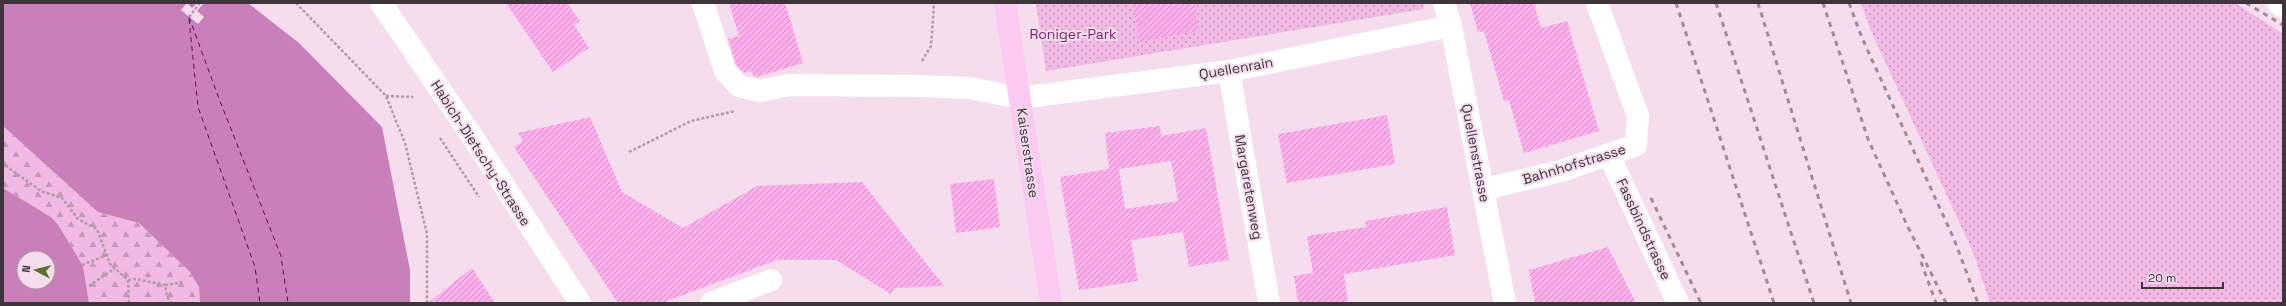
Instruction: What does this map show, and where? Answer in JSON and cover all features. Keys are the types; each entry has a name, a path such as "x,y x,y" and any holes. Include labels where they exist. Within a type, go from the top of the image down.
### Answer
{"main road":[{"name":"Kaiserstrasse","path":"1005,3 1051,303"}],"street":[{"name":"Habich-Dietschy-Strasse","path":"381,3 474,139 580,303"},
{"path":"703,3 725,71 739,86 760,91"},
{"name":"Quellenstrasse","path":"1444,3 1451,26 1484,189 1505,303"},
{"name":"Bahnhofstrasse","path":"1484,189 1561,171 1636,145 1638,116 1597,3"},
{"path":"2278,3 2283,7"},
{"name":"Quellenrain","path":"760,91 788,86 917,86 970,88 1020,98 1229,71 1451,26"},
{"name":"Margaretenweg","path":"1229,71 1269,303"},
{"name":"Fassbindstrasse","path":"1609,155 1678,303"},
{"path":"711,303 771,280"}],"path":[{"path":"189,16 200,3"},
{"path":"296,3 386,96 405,143 426,234 427,303"},
{"path":"917,86 916,72 931,46 934,3"},
{"path":"629,152 692,121 754,107 760,91"},
{"path":"386,96 413,96 417,102"},
{"path":"439,136 482,202"},
{"path":"3,162 6,166 41,191 62,198 78,220 97,229 110,264 128,280 129,303"},
{"path":"82,265 107,254"},
{"path":"89,286 115,268"},
{"path":"128,280 136,279 165,285 184,282"},
{"path":"165,285 167,296 171,303"}],"green space":[{"name":"Roniger-Park","path":"1036,3 1423,3 1424,9 1046,71"},
{"path":"1861,3 2235,3 2283,34 2283,303 1990,303 1973,252 1871,31"},
{"path":"3,126 98,212 139,223 190,272 199,287 200,303 89,303 83,266 59,226 51,217 3,188"}],"shaded area":[{"path":"3,3 248,3 299,43 382,127 410,270 410,303 200,303 199,287 190,272 139,223 98,212 3,126"},
{"path":"3,188 51,217 59,226 83,266 89,303 3,303"}],"pier":[{"path":"187,3 192,8 197,3 204,3 197,11 204,17 198,24 181,10"}],"building":[{"path":"506,3 567,3 580,21 574,25 589,48 553,72"},
{"path":"729,3 785,3 803,63 757,77 753,76 752,71 744,73 736,65 728,39 739,36"},
{"path":"1133,3 1194,3 1199,31 1139,42"},
{"path":"1470,3 1534,3 1541,28 1567,21 1599,131 1524,153 1509,100 1504,101 1484,31 1478,32"},
{"path":"1387,115 1395,164 1287,183 1278,134"},
{"path":"590,117 622,192 683,228 757,186 862,182 944,286 894,288 891,294 836,260 777,260 662,303 618,303 514,147 523,141 518,133"},
{"path":"1160,126 1161,136 1206,128 1229,260 1189,267 1183,232 1131,240 1138,281 1079,290 1060,177 1109,169 1105,133","holes":["1171,161 1178,201 1125,209 1119,169"]},
{"path":"994,179 1000,227 956,233 950,184"},
{"path":"1447,207 1455,255 1344,274 1348,303 1298,303 1294,276 1313,273 1307,236 1366,227 1365,221"},
{"path":"1608,247 1636,303 1535,303 1529,270"},
{"path":"472,268 495,303 428,303"}],"ferry route":[{"path":"189,17 218,96 281,256 288,303"},
{"path":"189,19 198,107 255,267 260,303"}],"railway":[{"path":"1676,3 1774,303"},
{"path":"1716,3 1814,303"},
{"path":"1758,3 1851,303"},
{"path":"1823,3 1868,139 1907,225 1946,303"},
{"path":"1849,3 1862,38 1954,239 1978,303"},
{"path":"2246,3 2283,25"},
{"path":"1651,198 1701,303"},
{"path":"1921,262 1936,303"}]}
